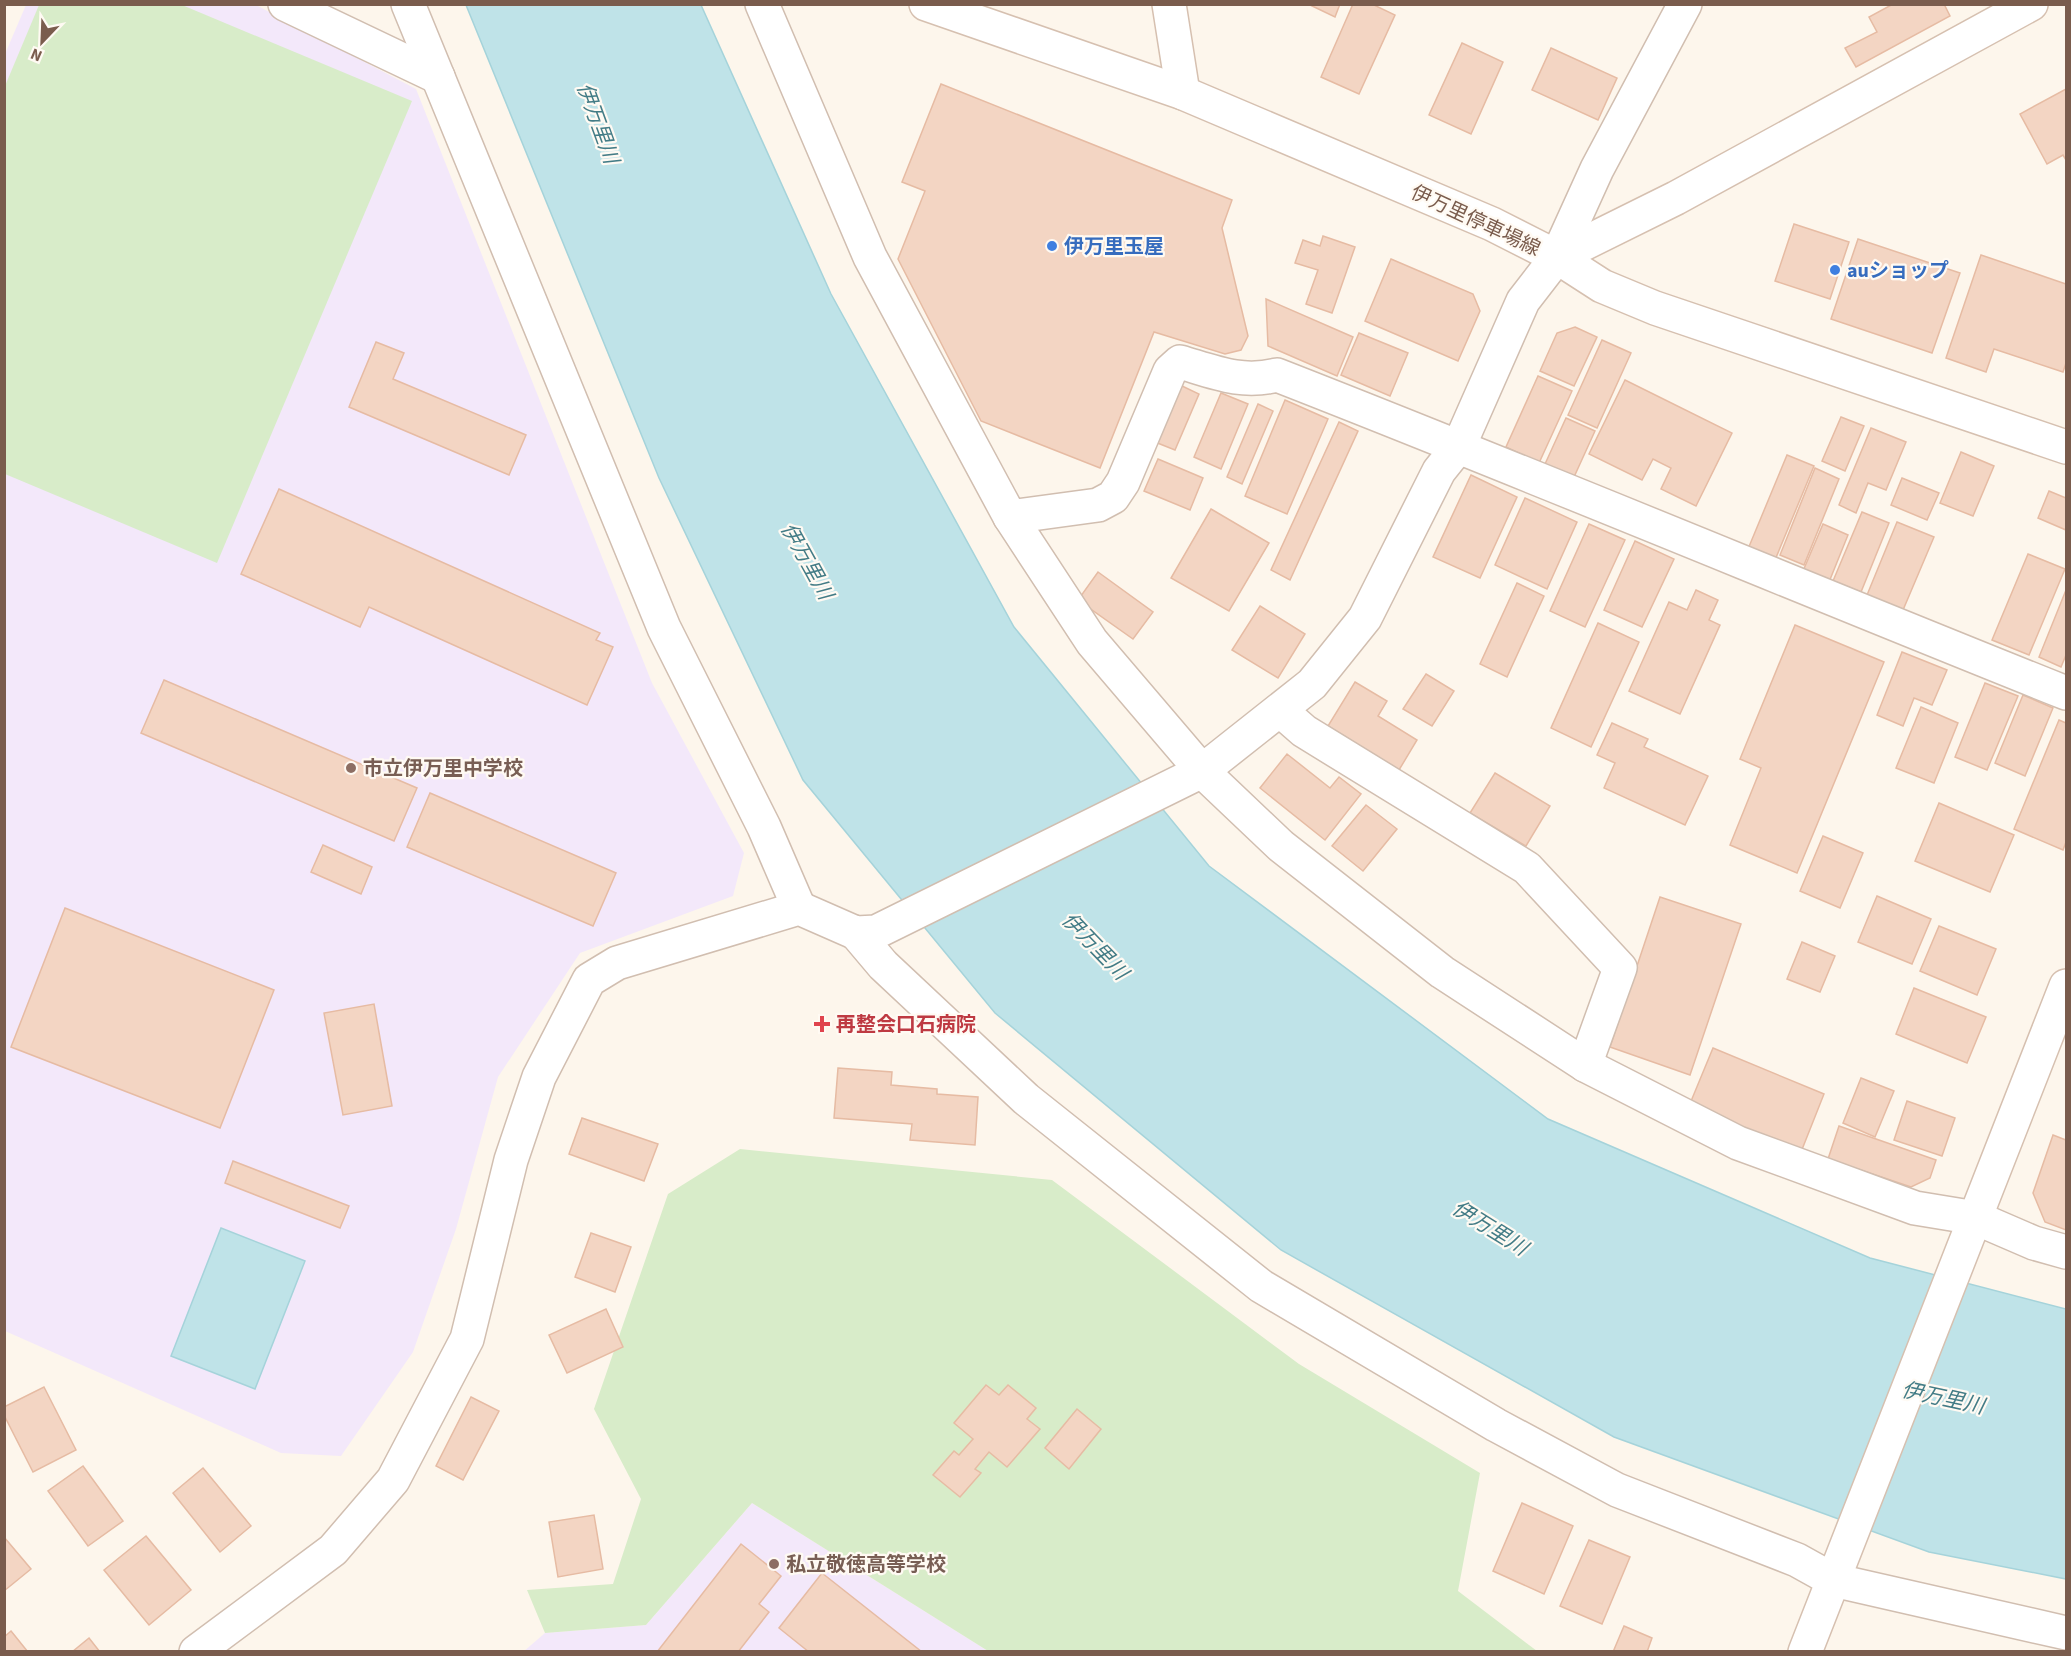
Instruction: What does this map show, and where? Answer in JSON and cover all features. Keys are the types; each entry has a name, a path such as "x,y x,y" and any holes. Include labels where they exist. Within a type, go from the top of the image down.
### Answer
{"street":[{"path":"285,4 438,77"},
{"path":"408,4 664,628 764,827 799,908"},
{"path":"762,4 870,257 1010,517 1092,642 1192,777 1442,972 1585,1065 1738,1143 1971,1230 2067,1252"},
{"name":"伊万里停車場線","path":"926,4 1183,93 1492,224 1557,257 1676,198 2031,4"},
{"path":"1169,4 1183,93"},
{"path":"866,932 1192,777 1312,684 1365,618 1439,471 1459,446 1523,301 1557,257 1597,169 1685,4"},
{"path":"1557,257 1602,286 1654,308 2067,447"},
{"path":"1010,517 1098,505 1113,497 1123,482 1170,371 1180,362 1242,380 1277,375 1459,446 1739,562 2067,693"},
{"path":"1280,710 1304,730 1527,868 1620,968 1585,1065"},
{"path":"196,1652 333,1550 393,1480 467,1339 511,1160 535,1087 589,980 617,963 799,908 866,932 883,965 1026,1099 1261,1286 1496,1425 1617,1490 1797,1560 2067,1633"},
{"path":"1805,1652 1971,1230 2060,1022 2067,986"}],"shaded area":[{"name":"市立伊万里中学校","path":"26,5 256,5 416,89 652,683 744,853 733,896 580,953 498,1077 456,1229 413,1352 341,1456 281,1453 5,1331 5,54"},
{"name":"私立敬徳高等学校","path":"752,1503 988,1651 523,1652 545,1633 646,1625"}],"green space":[{"path":"39,5 182,5 412,101 217,563 5,474 5,86"},
{"path":"740,1149 1052,1180 1299,1364 1480,1473 1458,1591 1537,1651 988,1651 752,1503 646,1625 545,1633 527,1590 613,1584 641,1499 594,1409 668,1194"}],"water":[{"name":"伊万里川","path":"466,5 701,5 831,294 1014,627 1209,866 1548,1119 1870,1258 2066,1309 2066,1579 1929,1552 1614,1437 1281,1250 995,1013 803,780 659,478"},
{"path":"221,1228 305,1261 255,1389 171,1356"}],"building":[{"path":"1308,4 1340,4 1335,17"},
{"path":"1353,4 1372,4 1395,15 1359,94 1321,77"},
{"path":"1893,4 1944,4 1950,16 1856,67 1845,48 1877,32 1869,17"},
{"path":"1462,43 1503,62 1471,134 1429,115"},
{"path":"1551,48 1617,78 1598,120 1532,90"},
{"path":"941,84 1232,200 1222,228 1248,336 1241,350 1225,354 1154,332 1100,468 981,421 898,259 925,191 902,182"},
{"path":"2066,89 2066,160 2063,155 2047,164 2020,114"},
{"path":"1794,224 1849,242 1830,299 1775,281"},
{"path":"1323,236 1355,247 1332,313 1306,304 1318,270 1295,263 1303,240 1320,246"},
{"path":"1858,239 1960,273 1932,353 1831,319"},
{"path":"1981,255 2066,284 2066,363 2063,372 1994,349 1986,372 1946,358"},
{"path":"1391,259 1473,294 1480,311 1458,361 1365,321"},
{"path":"1266,299 1353,337 1337,376 1268,346"},
{"path":"1575,327 1597,337 1574,386 1540,371 1557,333"},
{"path":"1359,333 1408,353 1390,396 1341,375"},
{"path":"1602,340 1631,353 1597,428 1568,415"},
{"path":"376,342 404,353 393,379 526,435 509,475 349,407"},
{"path":"1538,376 1572,391 1539,463 1506,447"},
{"path":"1625,380 1732,433 1696,506 1661,489 1671,468 1653,459 1642,480 1589,454"},
{"path":"1180,385 1199,394 1175,450 1155,442"},
{"path":"1221,393 1248,404 1221,469 1194,457"},
{"path":"1285,400 1328,419 1287,514 1245,496"},
{"path":"1258,404 1273,411 1242,484 1227,477"},
{"path":"1841,417 1864,426 1845,471 1822,461"},
{"path":"1566,418 1595,431 1574,477 1545,464"},
{"path":"1339,422 1358,431 1290,580 1271,570"},
{"path":"1871,428 1906,442 1886,490 1868,483 1856,513 1839,505"},
{"path":"1961,452 1994,466 1973,516 1940,503"},
{"path":"1787,455 1814,466 1775,560 1748,549"},
{"path":"1158,459 1203,478 1190,510 1144,491"},
{"path":"1815,468 1839,479 1804,565 1780,555"},
{"path":"1471,475 1517,497 1480,578 1433,557"},
{"path":"1902,478 1939,493 1927,520 1891,505"},
{"path":"279,489 600,633 596,640 613,647 587,705 369,607 360,627 241,574"},
{"path":"2049,491 2066,498 2066,530 2038,518"},
{"path":"1525,498 1577,522 1547,589 1495,565"},
{"path":"1211,509 1269,543 1229,611 1171,578"},
{"path":"1862,512 1889,523 1861,592 1833,581"},
{"path":"1897,522 1934,537 1903,610 1867,595"},
{"path":"1589,524 1625,540 1585,627 1550,611"},
{"path":"1823,524 1848,535 1829,582 1803,571"},
{"path":"1635,541 1674,559 1642,627 1604,610"},
{"path":"2028,554 2065,569 2029,655 1992,640"},
{"path":"1098,572 1153,612 1133,639 1078,600"},
{"path":"1517,583 1544,596 1507,677 1480,664"},
{"path":"1696,590 1718,600 1709,620 1720,625 1680,714 1629,691 1669,602 1687,610"},
{"path":"2066,590 2066,655 2061,667 2039,657"},
{"path":"1260,606 1305,634 1278,678 1232,650"},
{"path":"1598,623 1639,642 1591,747 1551,728"},
{"path":"1795,625 1884,662 1797,873 1730,845 1761,768 1740,759"},
{"path":"1902,652 1947,670 1932,705 1914,698 1903,726 1877,715"},
{"path":"1426,674 1454,691 1432,726 1403,709"},
{"path":"164,680 417,788 394,841 141,733"},
{"path":"1355,682 1387,701 1378,716 1417,740 1399,770 1328,726"},
{"path":"1985,683 2018,696 1987,770 1955,757"},
{"path":"2023,695 2053,708 2025,776 1995,763"},
{"path":"1921,707 1958,723 1934,783 1896,768"},
{"path":"2059,720 2066,723 2066,842 2063,850 2014,829"},
{"path":"1612,723 1648,739 1644,747 1708,776 1685,825 1604,788 1615,763 1597,755"},
{"path":"1287,754 1330,788 1339,777 1361,794 1325,840 1260,788"},
{"path":"1495,773 1550,806 1526,846 1470,813"},
{"path":"430,793 616,873 593,926 407,847"},
{"path":"1939,803 2014,835 1990,892 1915,861"},
{"path":"1366,805 1397,829 1363,871 1332,846"},
{"path":"1823,836 1863,853 1840,908 1800,891"},
{"path":"323,845 372,867 361,894 311,872"},
{"path":"1877,896 1931,919 1912,964 1858,942"},
{"path":"1660,897 1741,924 1690,1075 1610,1047"},
{"path":"65,908 274,990 220,1128 11,1047"},
{"path":"1939,926 1996,949 1977,995 1920,971"},
{"path":"1802,942 1835,956 1820,992 1787,979"},
{"path":"1914,988 1986,1017 1967,1063 1896,1034"},
{"path":"374,1004 392,1106 343,1115 324,1013"},
{"path":"1713,1048 1824,1094 1801,1152 1689,1106"},
{"path":"838,1068 892,1072 891,1085 937,1089 937,1094 978,1097 975,1145 910,1140 912,1124 834,1118"},
{"path":"1861,1078 1894,1091 1875,1137 1843,1123"},
{"path":"1907,1101 1955,1118 1942,1156 1894,1140"},
{"path":"582,1118 658,1144 644,1181 569,1154"},
{"path":"1839,1126 1936,1160 1930,1178 1911,1187 1828,1159"},
{"path":"2053,1135 2066,1140 2066,1230 2045,1222 2033,1193"},
{"path":"233,1161 349,1206 340,1228 225,1183"},
{"path":"591,1233 631,1247 615,1292 575,1277"},
{"path":"606,1309 623,1347 567,1373 549,1335"},
{"path":"986,1385 999,1395 1008,1385 1036,1408 1027,1419 1040,1429 1007,1467 989,1452 975,1469 981,1473 960,1497 933,1475 954,1451 959,1455 973,1439 954,1423"},
{"path":"44,1387 76,1450 33,1472 4,1415 4,1407"},
{"path":"471,1397 499,1411 463,1480 436,1466"},
{"path":"1077,1409 1101,1429 1069,1469 1045,1448"},
{"path":"83,1466 123,1521 88,1546 48,1491"},
{"path":"203,1468 251,1526 220,1552 173,1493"},
{"path":"1522,1503 1573,1526 1544,1594 1493,1571"},
{"path":"594,1515 603,1569 558,1577 549,1522"},
{"path":"146,1536 191,1590 149,1625 104,1570"},
{"path":"4,1537 31,1569 4,1591"},
{"path":"1589,1540 1630,1557 1602,1624 1560,1606"},
{"path":"741,1544 781,1576 759,1604 769,1612 738,1652 657,1652"},
{"path":"822,1573 922,1652 809,1652 779,1628"},
{"path":"1624,1626 1652,1638 1647,1652 1613,1652"},
{"path":"11,1631 28,1652 4,1652 4,1637"},
{"path":"89,1638 100,1652 72,1652"}],"place":[{"name":"伊万里玉屋","path":"1052,246"},
{"name":"auショップ","path":"1835,270"},
{"name":"市立伊万里中学校","path":"351,768"},
{"name":"再整会口石病院","path":"822,1024"},
{"name":"私立敬徳高等学校","path":"774,1564"}]}
